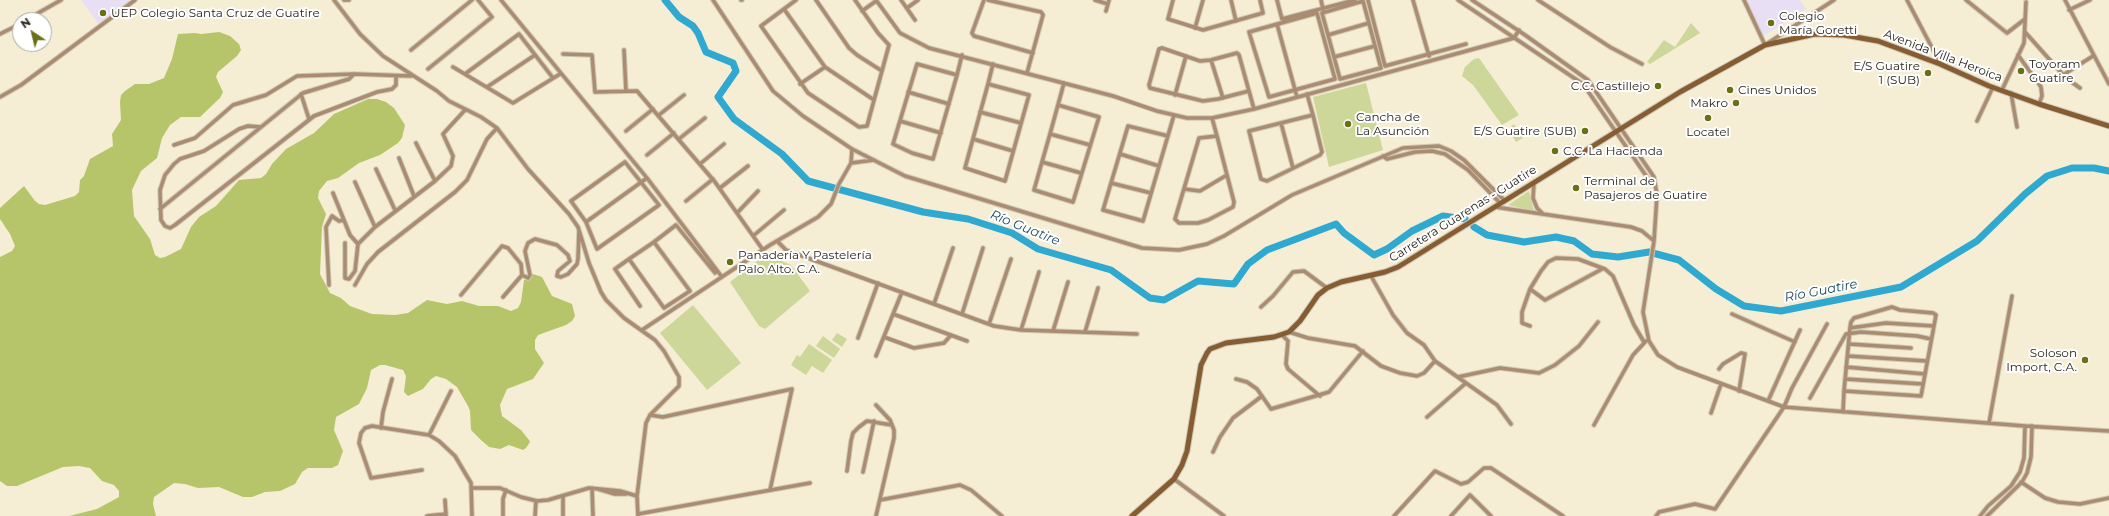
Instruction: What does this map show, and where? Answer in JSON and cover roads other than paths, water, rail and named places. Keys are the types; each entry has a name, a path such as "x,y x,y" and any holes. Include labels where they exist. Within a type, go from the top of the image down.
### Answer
{"main road":[{"name":"Avenida Villa Heroica","path":"1765,45 1815,34 1844,35 1878,41 1940,64 1993,88 2109,126"},
{"name":"Carretera Guarenas - Guatire","path":"1132,516 1174,478 1182,465 1187,451 1201,365 1207,353 1215,346 1226,342 1282,335 1289,332 1300,321 1318,295 1327,288 1341,282 1371,276 1398,267 1680,92 1765,45"}],"street":[{"path":"40,12 61,0"},
{"path":"0,97 21,85 135,0"},
{"path":"334,0 360,34 383,56 465,110 481,117 497,128 528,169 569,214 579,231 601,292 624,318 655,340 664,351 678,377 679,386 650,415 646,423 637,496 638,515 810,483"},
{"path":"344,0 349,0"},
{"path":"411,50 472,0"},
{"path":"428,69 492,17 478,0"},
{"path":"501,0 560,74 647,178 722,277"},
{"path":"713,0 773,91 803,116 852,149 905,176 1028,215 1142,248 1179,250 1207,244 1224,236 1292,195 1403,148 1439,146 1451,151 1464,160 1502,202"},
{"path":"796,0 761,26 800,84 808,93 859,127 867,126 889,45 855,0"},
{"path":"816,0 849,48 882,71"},
{"path":"862,11 876,0 900,33 929,48 962,55 1188,118 1212,118 1254,109 1514,38 1519,30"},
{"path":"901,0 915,20"},
{"path":"907,8 918,0"},
{"path":"984,0 972,33 974,36 1032,53"},
{"path":"988,0 1041,12 1043,15 1027,73"},
{"path":"1095,0 1109,2 1106,11"},
{"path":"1173,0 1168,19 1203,30 1263,14 1260,0"},
{"path":"1195,28 1203,0"},
{"path":"1230,0 1236,21"},
{"path":"1277,0 1282,19 1355,0"},
{"path":"1321,0 1323,9"},
{"path":"1368,0 1385,66 1466,44"},
{"path":"1413,0 1430,60"},
{"path":"1458,0 1583,84 1649,180 1656,185"},
{"path":"1472,0 1519,30 1588,80 1654,177 1657,194 1654,241 1643,312 1649,341 1658,355 1677,367 1784,407 2025,426 2109,430"},
{"path":"1538,0 1610,47 1642,64"},
{"path":"1744,0 1765,45 1834,0"},
{"path":"1906,0 1940,64"},
{"path":"1966,0 2007,33 2025,19"},
{"path":"2065,0 2109,84"},
{"path":"2070,10 2090,0"},
{"path":"1363,1 1381,68 1340,79 1328,34 1322,13 1363,1"},
{"path":"2002,90 2024,43 2026,1"},
{"path":"784,9 825,67 874,100"},
{"path":"1317,13 1335,79 1269,97 1249,32 1277,24 1317,13"},
{"path":"1328,34 1369,23"},
{"path":"1277,24 1297,97"},
{"path":"0,34 12,28"},
{"path":"2025,32 2063,75 2080,88"},
{"path":"465,74 519,34 553,78"},
{"path":"1334,57 1375,46"},
{"path":"1249,91 1223,98 1203,101 1150,88 1148,85 1159,49 1162,48 1200,61 1211,60 1237,52 1249,91 1254,109"},
{"path":"624,50 626,91"},
{"path":"563,54 592,55 596,92 638,91 713,179 763,250"},
{"path":"487,87 535,55"},
{"path":"957,75 917,64 893,144 912,153 933,159 949,104 957,75 962,55"},
{"path":"2018,55 2041,88 2042,96 2039,104"},
{"path":"1175,95 1186,56"},
{"path":"2063,75 2093,56"},
{"path":"1211,60 1223,98"},
{"path":"988,84 1029,95 1005,180 966,168 993,64"},
{"path":"453,67 513,103 560,74"},
{"path":"800,84 825,67"},
{"path":"1363,72 1365,78"},
{"path":"174,145 195,138 232,105 266,95 297,76 354,74 413,76"},
{"path":"160,209 301,94 349,79 354,74"},
{"path":"1358,74 1359,80"},
{"path":"261,127 248,126 239,129 204,151 180,159 165,175 160,190 161,220 165,226 170,228 175,225 309,119 377,92 392,89 396,85 396,76"},
{"path":"1058,105 1099,117 1073,202 1034,190 1064,83"},
{"path":"1977,120 1993,88"},
{"path":"908,92 949,104"},
{"path":"2011,93 2017,127"},
{"path":"301,94 309,119"},
{"path":"1307,94 1322,152 1320,156 1267,181 1261,179 1249,131 1312,115"},
{"path":"659,116 684,95"},
{"path":"626,131 653,109"},
{"path":"345,244 345,278 349,279 355,271 358,244 374,227 435,181 452,162 453,156 444,138 444,132 465,110"},
{"path":"980,112 1021,123"},
{"path":"1168,136 1128,126 1103,210 1143,221 1168,136 1174,115"},
{"path":"679,139 705,118"},
{"path":"1212,118 1217,136 1234,202 1233,207 1208,220 1188,224 1179,223 1176,220 1199,138 1217,136"},
{"path":"900,121 940,133"},
{"path":"1281,123 1293,168"},
{"path":"354,285 367,264 378,252 455,192 466,180 487,139 497,128"},
{"path":"647,155 674,133"},
{"path":"1050,134 1090,145"},
{"path":"973,140 1014,151"},
{"path":"416,143 435,181"},
{"path":"700,164 724,144"},
{"path":"642,330 777,241 818,218 832,204 851,163 852,149"},
{"path":"1383,156 1387,159 1416,152 1432,151 1445,154 1468,170 1502,202"},
{"path":"1120,154 1159,166"},
{"path":"399,158 414,196"},
{"path":"851,163 874,160"},
{"path":"625,162 659,205 598,248 586,222 571,201 625,162"},
{"path":"1042,162 1081,173"},
{"path":"720,188 748,166"},
{"path":"376,169 395,210"},
{"path":"1184,189 1200,191 1227,175"},
{"path":"586,222 647,178"},
{"path":"686,201 713,179"},
{"path":"355,182 374,227"},
{"path":"1534,182 1533,198 1537,208 1544,215"},
{"path":"1111,183 1151,194"},
{"path":"737,213 758,191"},
{"path":"332,193 350,235 358,244"},
{"path":"1491,209 1631,227 1642,231 1654,241"},
{"path":"753,236 784,210"},
{"path":"329,285 326,227 329,218 332,216 340,222 344,220"},
{"path":"640,306 615,268 654,242 676,225 715,273"},
{"path":"522,275 528,278 530,275 525,251 528,243 535,240 557,245 568,255 570,261 558,271 556,276 561,277 568,274 577,264 577,243 579,231"},
{"path":"777,241 786,250 989,324 1021,330 1137,334"},
{"path":"654,242 694,296"},
{"path":"461,295 502,246 508,248 521,264 522,275 503,297"},
{"path":"934,304 953,248"},
{"path":"962,314 983,248"},
{"path":"1530,326 1525,325 1521,321 1525,302 1530,289 1548,262 1556,258 1578,259 1602,268 1609,272 1616,280 1634,325 1644,342"},
{"path":"629,259 664,308 690,291"},
{"path":"989,324 1011,259"},
{"path":"1530,289 1545,300 1602,268"},
{"path":"1261,307 1273,296 1293,272 1304,271 1327,288"},
{"path":"1021,330 1039,272"},
{"path":"1371,276 1392,315 1407,332 1424,345 1435,361 1496,405 1511,424"},
{"path":"1053,331 1068,282"},
{"path":"858,338 878,283"},
{"path":"1085,332 1098,288"},
{"path":"876,356 902,292"},
{"path":"1989,423 2012,296"},
{"path":"1843,412 1844,391 1846,367 1851,322 1857,316 1892,307 1900,310 1933,313 1936,315 1921,396 1844,391"},
{"path":"893,314 967,341"},
{"path":"1732,314 1795,342"},
{"path":"1458,377 1500,368 1539,373 1555,365 1579,346 1598,322"},
{"path":"1810,398 1843,338 1850,330 1886,322 1934,326"},
{"path":"1656,516 1659,512 1695,504 1715,509 1784,407 1792,388 1827,324"},
{"path":"1768,401 1800,330"},
{"path":"1850,330 1918,336 1931,339"},
{"path":"1289,332 1308,338 1355,346 1381,366 1400,373 1417,376 1424,373 1435,361"},
{"path":"884,337 914,348 944,343 951,335"},
{"path":"1282,335 1288,341 1286,364 1288,369 1320,396"},
{"path":"1594,425 1633,355 1644,342 1649,341"},
{"path":"1849,344 1911,348"},
{"path":"1236,379 1248,382 1257,389 1271,409 1320,396 1329,392 1363,351"},
{"path":"1719,369 1723,364 1741,353 1745,354 1739,391"},
{"path":"1848,356 1927,361"},
{"path":"1846,367 1924,374"},
{"path":"381,428 383,412 392,379"},
{"path":"1845,379 1923,384"},
{"path":"1427,417 1466,383"},
{"path":"1712,413 1721,384"},
{"path":"650,415 663,417 792,389 770,490"},
{"path":"429,435 451,391"},
{"path":"1213,452 1220,437 1232,418 1262,396"},
{"path":"876,405 884,413 892,425 894,444 876,516"},
{"path":"847,471 853,433 867,421 892,425"},
{"path":"863,472 874,421"},
{"path":"1980,516 1988,506 2017,479 2024,458 2025,426"},
{"path":"1987,516 2022,482 2027,473 2031,457 2032,426"},
{"path":"422,470 374,479 370,477 359,439 361,433 367,427 381,428 429,435 442,443 455,456 471,483 472,516"},
{"path":"1394,516 1435,471 1460,484 1468,482 1484,468 1490,468 1563,516"},
{"path":"1174,478 1224,516"},
{"path":"2017,479 2045,498 2058,502 2080,504 2109,498"},
{"path":"880,500 960,485 971,490 1002,516"},
{"path":"472,488 498,487 521,498 536,501 544,501 592,488 620,491 637,496"},
{"path":"592,488 593,516"},
{"path":"503,516 502,499 506,490"},
{"path":"1451,516 1470,495 1491,516"},
{"path":"562,516 563,496"},
{"path":"427,516 446,515 445,500"},
{"path":"535,516 536,501"}],"waterway":[{"name":"Río Guatire","path":"665,0 679,17 693,26 698,33 706,52 733,63 736,71 718,97 734,119 782,154 808,181 923,212 968,219 1012,233 1038,249 1111,270 1150,298 1164,300 1198,281 1234,284 1248,264 1267,250 1336,224 1344,233 1374,255 1387,249 1412,231 1443,216 1465,219"},
{"name":"Río Guatire","path":"1474,227 1487,235 1524,242 1556,237 1574,241 1592,254 1618,257 1649,252 1679,260 1716,289 1744,306 1781,311 1901,287 1977,241 2025,194 2047,176 2072,168 2094,168 2109,171"}],"place":[{"name":"UEP Colegio Santa Cruz de Guatire","path":"103,13"},
{"name":"Colegio María Goretti","path":"1771,23"},
{"name":"Toyoram Guatire","path":"2021,71"},
{"name":"E/S Guatire 1 (SUB)","path":"1928,73"},
{"name":"C.C. Castillejo","path":"1658,86"},
{"name":"Cines Unidos","path":"1730,90"},
{"name":"Makro","path":"1736,103"},
{"name":"Locatel","path":"1708,118"},
{"name":"Cancha de La Asunción","path":"1348,124"},
{"name":"E/S Guatire (SUB)","path":"1585,131"},
{"name":"C.C. La Hacienda","path":"1555,151"},
{"name":"Terminal de Pasajeros de Guatire","path":"1576,188"},
{"name":"Panadería Y Pastelería Palo Alto. C.A.","path":"730,262"},
{"name":"Soloson Import, C.A.","path":"2085,360"}]}
